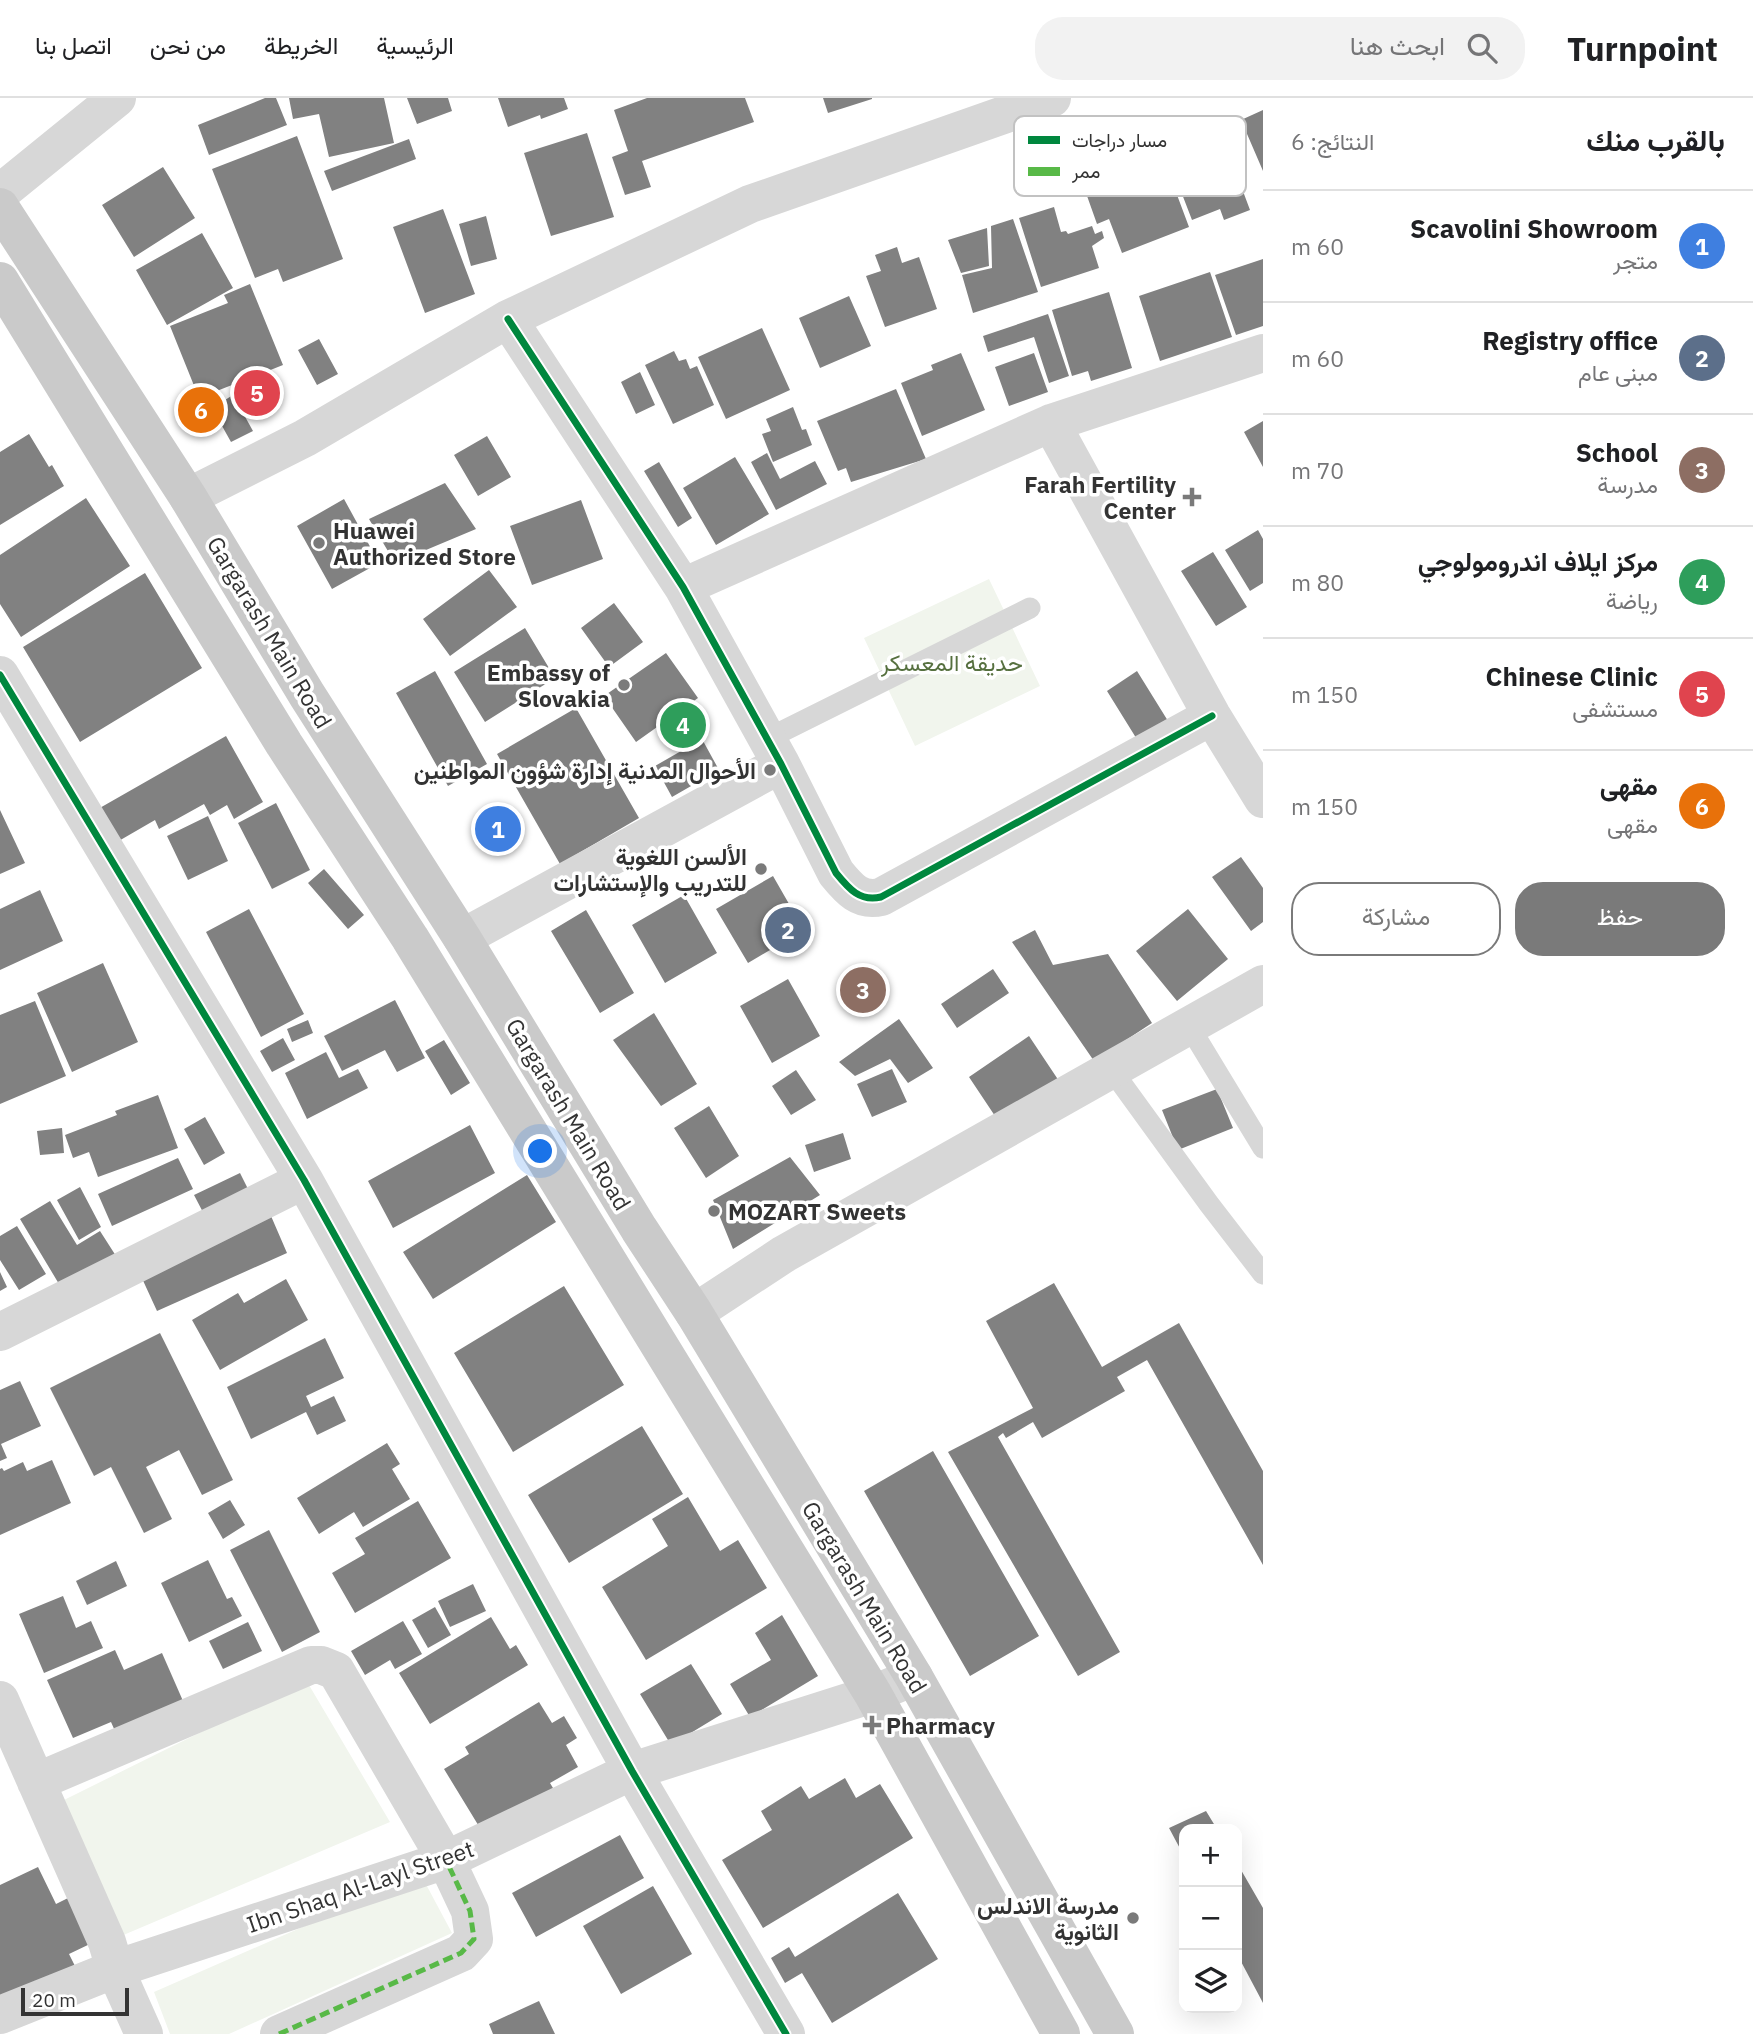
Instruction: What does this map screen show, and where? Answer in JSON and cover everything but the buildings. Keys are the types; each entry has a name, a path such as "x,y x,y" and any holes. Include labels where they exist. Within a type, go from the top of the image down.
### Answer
{"main road":[{"name":"Gargarash Main Road","path":"0,207 188,497 307,695 462,938 639,1229 694,1313 914,1677 1115,2034"},
{"name":"Gargarash Main Road","path":"0,281 284,744 410,938 873,1694 1061,2034"}],"street":[{"path":"0,193 117,98"},
{"path":"188,497 305,438 508,319 750,204 1042,100"},
{"path":"508,319 683,587 774,751 836,873 848,888 861,897 881,897 1212,716"},
{"path":"683,587 1051,424 1263,353"},
{"path":"1051,424 1212,716 1263,799"},
{"path":"0,675 304,1180 632,1771 786,2034"},
{"path":"462,938 774,751"},
{"path":"694,1313 784,1255 1263,984"},
{"path":"0,1332 304,1180"},
{"path":"36,1782 311,1665 321,1665 336,1671 446,1860 470,1911 474,1939 461,1953 279,2034"},
{"name":"Ibn Shaq Al-Layl Street","path":"0,2015 115,1969 446,1860 632,1771 873,1694 914,1677"},
{"path":"0,1700 107,1942 115,1969 144,2034"}],"lane":[{"path":"774,751 1030,608"},
{"path":"1189,1026 1263,1148"},
{"path":"1111,1069 1263,1274"}],"green space":[{"name":"حديقة المعسكر","path":"989,579 1040,686 915,746 864,638"},
{"path":"306,1680 390,1822 107,1942 64,1800"},
{"path":"421,1875 452,1933 229,2034 170,2034 154,1992"}],"marked path":[{"path":"279,2034 461,1953 474,1939 470,1911 446,1860"}],"cycle path":[{"path":"508,319 683,587 781,764 836,873 861,896 881,897 1212,716"},
{"path":"0,675 304,1180 632,1771 786,2034"}],"place":[{"name":"Chinese Clinic","path":"257,393"},
{"name":"مقهى","path":"201,410"},
{"name":"Farah Fertility Center","path":"1192,497"},
{"name":"Huawei Authorized Store","path":"319,543"},
{"name":"Embassy of Slovakia","path":"624,685"},
{"name":"مركز ايلاف اندرومولوجي","path":"683,725"},
{"name":"الأحوال المدنية إدارة شؤون المواطنين","path":"770,770"},
{"name":"Scavolini Showroom","path":"498,829"},
{"name":"الألسن اللغوية للتدريب والإستشارات","path":"761,869"},
{"name":"Registry office","path":"788,930"},
{"name":"School","path":"863,990"},
{"name":"MOZART Sweets","path":"714,1211"},
{"name":"Pharmacy","path":"872,1725"},
{"name":"مدرسة الاندلس الثانوية","path":"1133,1918"}]}
